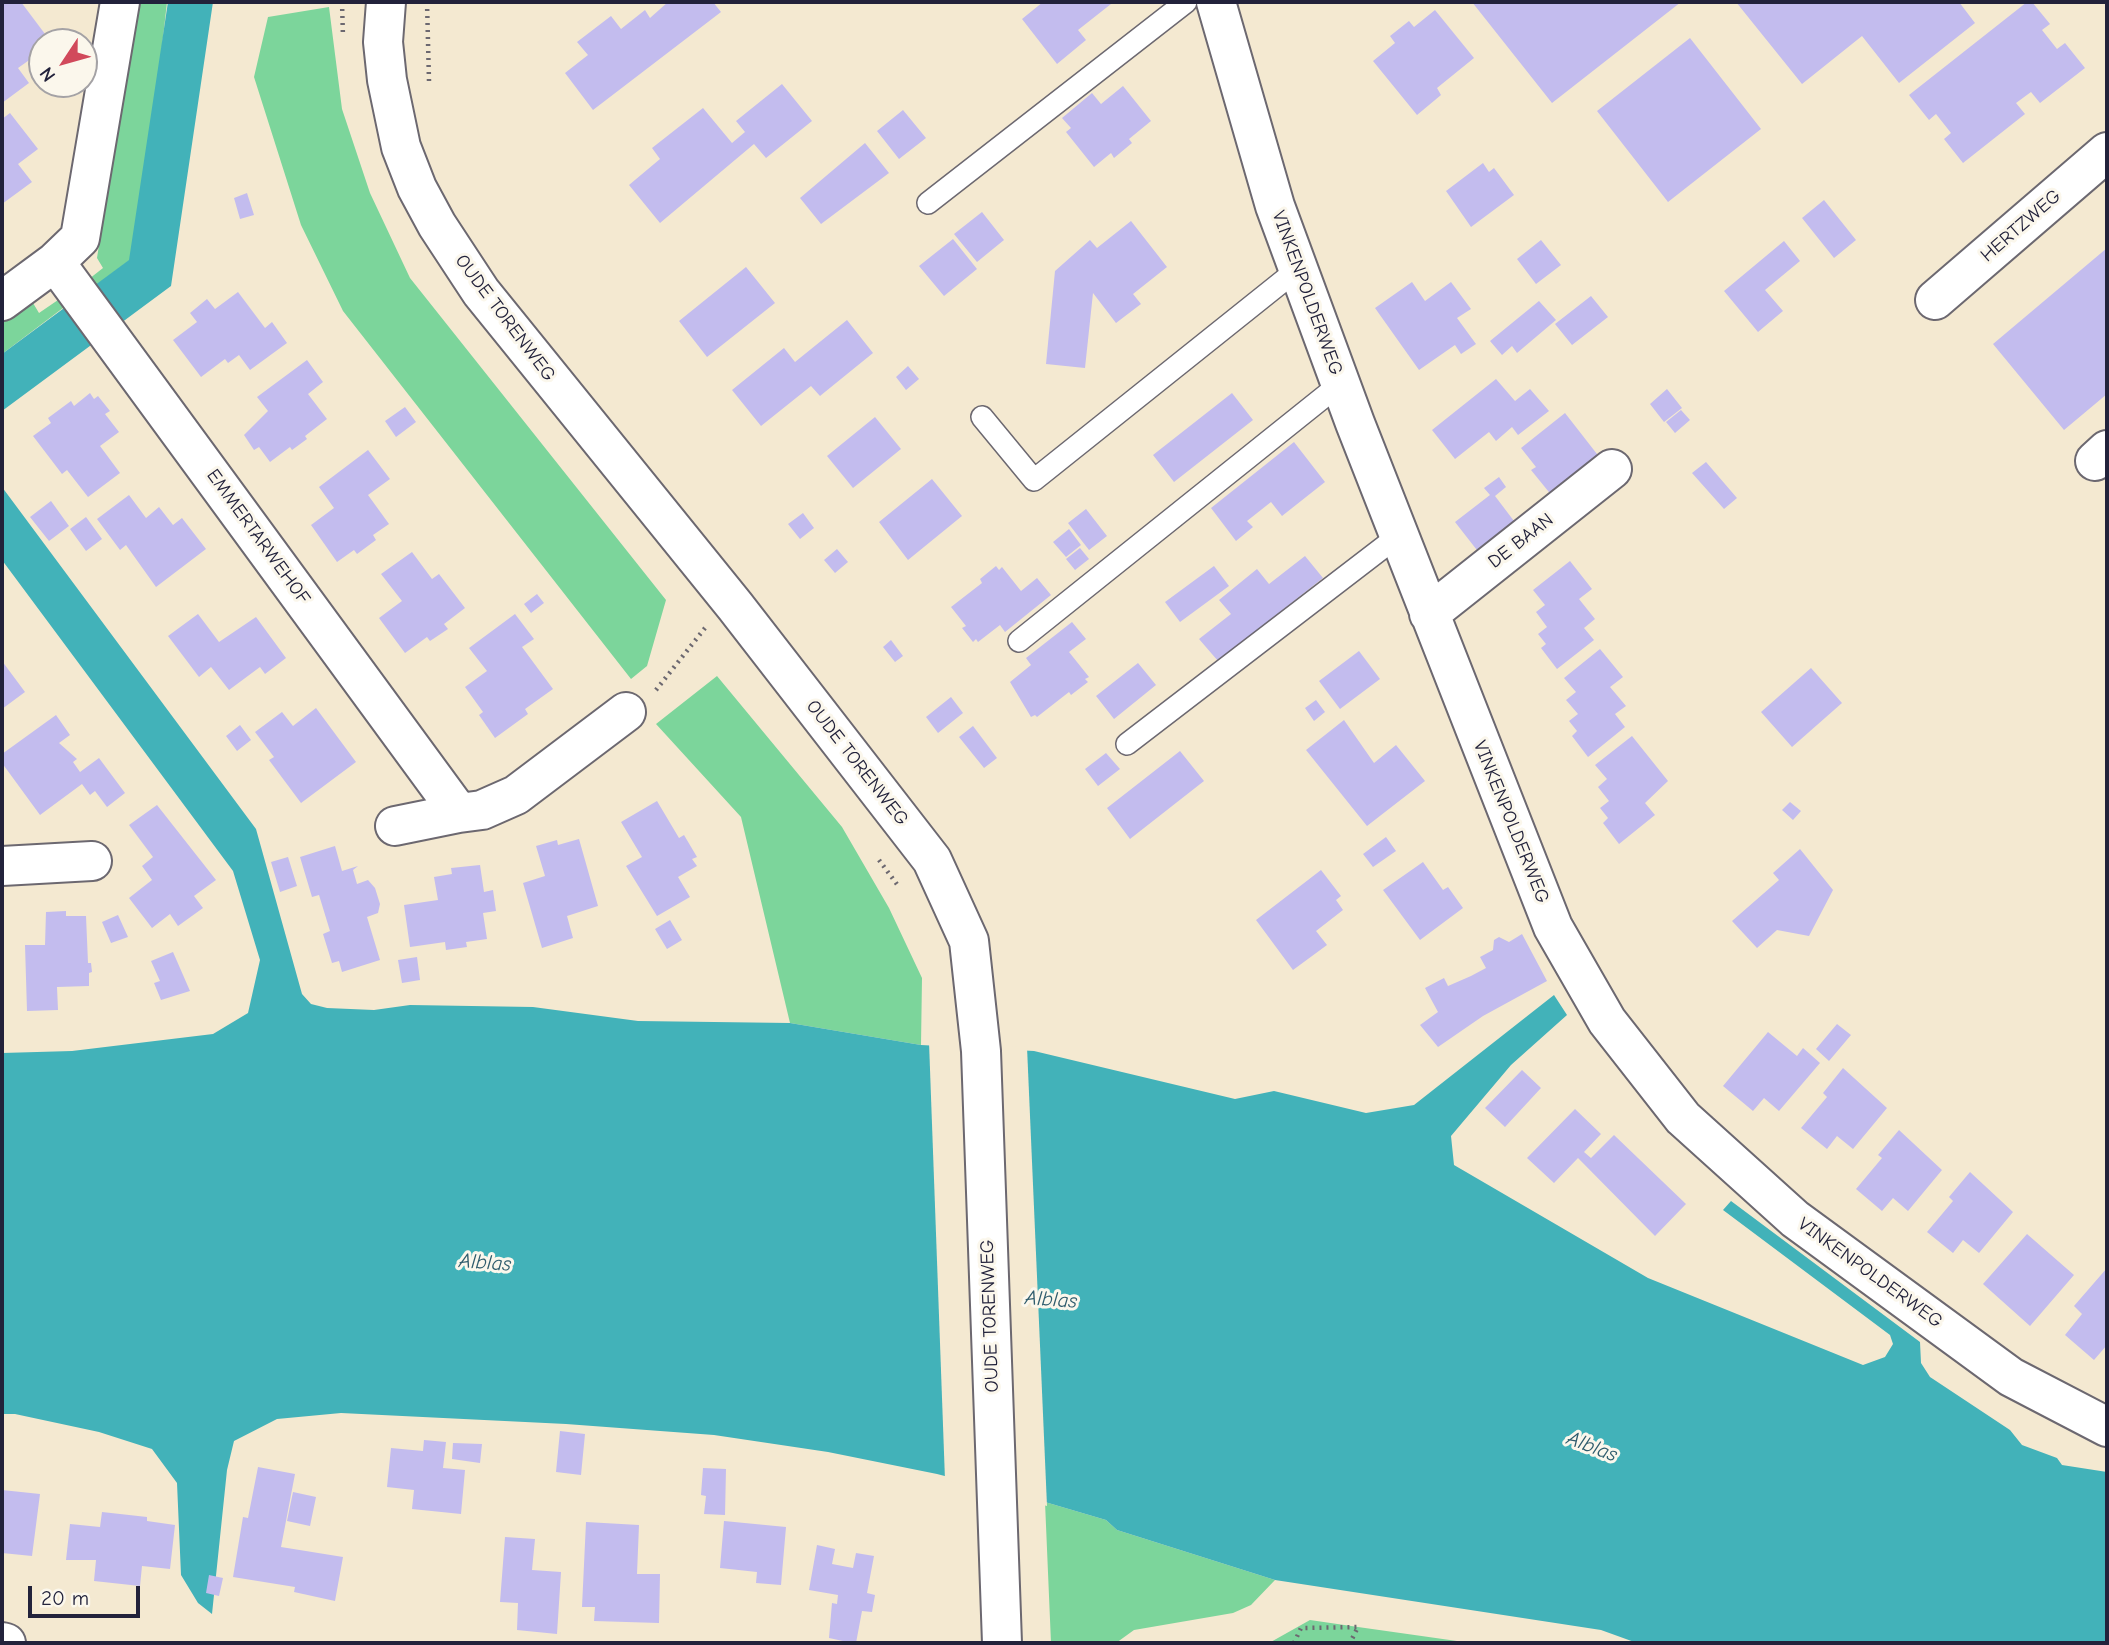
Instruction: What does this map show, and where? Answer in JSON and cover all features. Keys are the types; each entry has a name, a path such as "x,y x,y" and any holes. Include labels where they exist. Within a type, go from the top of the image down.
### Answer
{"street":[{"path":"2,301 65,275 80,238 120,2"},
{"name":"OUDE TORENWEG","path":"386,2 383,42 387,80 401,147 417,188 437,225 481,292 735,606 932,860 969,941 979,1015 1002,1643"},
{"name":"VINKENPOLDERWEG","path":"1216,2 1275,206 1398,536 1449,598 1553,927 1607,1021 1683,1118 1795,1219 2011,1377 2107,1427"},
{"name":"HERTZWEG","path":"1935,300 2107,152"},
{"name":"EMMERTARWEHOF","path":"65,275 459,813"},
{"name":"DE BAAN","path":"1449,598 1612,469"},
{"path":"396,827 482,810 516,795 626,712"},
{"path":"2,866 92,861"}],"lane":[{"path":"928,203 1186,2"},
{"path":"982,417 1034,480 1298,269"},
{"path":"1019,641 1340,384"},
{"path":"1127,744 1398,536"}],"path":[{"path":"626,712 662,685 705,628 735,606"},
{"path":"1294,1643 1301,1628 1358,1627 1350,1643"}],"green space":[{"path":"136,2 167,2 159,73 130,260 94,287 89,279 103,268 97,258"},
{"path":"329,7 342,109 370,193 410,278 666,600 647,666 631,679 343,311 301,225 254,77 268,17"},
{"path":"30,298 39,313 58,300 63,308 2,354 2,319"},
{"path":"717,676 842,827 889,908 922,978 921,1045 790,1023 741,817 656,724"},
{"path":"1045,1502 1106,1520 1117,1530 1275,1580 1251,1605 1233,1613 1134,1630 1116,1643 1051,1643"},
{"path":"1310,1620 1358,1627 1471,1643 1269,1643"}],"water":[{"path":"168,2 213,2 171,286 2,411 2,354 129,260"},
{"name":"Alblas","path":"2,487 256,829 302,994 311,1004 327,1008 374,1010 410,1005 533,1007 638,1021 790,1023 921,1045 1034,1051 1235,1099 1274,1091 1366,1113 1414,1105 1554,995 1567,1015 1511,1065 1451,1136 1454,1165 1648,1278 1863,1365 1885,1357 1893,1344 1890,1335 1723,1210 1731,1201 1920,1342 1921,1363 1930,1377 2010,1430 2022,1445 2057,1458 2062,1465 2107,1472 2107,1643 1637,1643 1601,1630 1275,1580 1117,1530 1106,1520 1045,1502 937,1474 828,1452 714,1435 566,1424 341,1413 277,1419 234,1441 227,1470 212,1614 198,1603 181,1575 177,1483 152,1449 99,1432 15,1414 2,1414 2,1053 72,1051 213,1034 248,1013 260,960 233,871 2,560"}],"pier":[{"path":"929,1042 1027,1047 1047,1506 945,1480"}],"building":[{"path":"2,2 21,2 40,28 28,28 28,61 18,68 28,84 2,103"},
{"path":"668,2 713,2 721,12 593,110 565,73 588,55 577,42 611,16 621,29 645,10 650,18"},
{"path":"1043,2 1111,4 1078,30 1086,40 1057,64 1022,19"},
{"path":"1472,2 1681,2 1552,103"},
{"path":"1736,2 1959,2 1975,23 1899,83 1862,36 1802,84"},
{"path":"2027,2 2032,2 2050,24 2042,30 2057,49 2065,43 2085,68 2040,103 2031,92 2016,103 2025,114 1963,163 1944,139 1951,133 1936,114 1929,120 1909,95"},
{"path":"1435,10 1474,58 1437,88 1441,95 1417,115 1373,61 1395,43 1390,36 1409,21 1414,27"},
{"path":"1690,38 1761,129 1668,202 1597,111"},
{"path":"782,84 812,121 766,158 754,144 660,223 629,185 660,159 652,148 703,108 732,143 745,132 736,121"},
{"path":"1123,86 1151,121 1129,139 1132,143 1114,158 1111,153 1094,167 1066,132 1071,128 1062,118 1092,93 1101,104"},
{"path":"903,110 926,138 899,159 877,131"},
{"path":"10,113 38,149 18,164 32,182 2,204 2,119"},
{"path":"865,143 889,173 821,224 800,198"},
{"path":"1483,163 1489,172 1494,168 1514,195 1471,227 1446,191"},
{"path":"247,193 254,215 240,219 234,198"},
{"path":"1824,200 1856,240 1834,258 1802,218"},
{"path":"982,212 1004,240 977,262 954,234"},
{"path":"1131,221 1167,267 1133,294 1141,304 1116,323 1093,293 1085,368 1046,364 1055,271 1090,240 1097,248"},
{"path":"953,239 977,269 944,296 919,266"},
{"path":"1541,240 1561,265 1536,284 1517,259"},
{"path":"1784,241 1800,261 1765,290 1783,311 1758,332 1724,291"},
{"path":"2107,248 2107,394 2064,430 1993,344"},
{"path":"746,267 775,303 707,357 679,321"},
{"path":"1412,282 1425,301 1451,282 1471,309 1457,318 1476,344 1461,354 1455,345 1419,370 1375,308"},
{"path":"238,292 265,328 272,322 287,343 250,370 239,355 228,363 225,359 201,377 173,340 197,322 190,313 207,299 215,309"},
{"path":"1591,296 1608,317 1572,345 1555,324"},
{"path":"1539,301 1556,320 1517,353 1512,346 1502,355 1490,341"},
{"path":"847,320 873,353 820,396 811,386 761,426 732,390 784,348 795,362"},
{"path":"307,360 323,382 308,394 327,419 305,436 307,439 292,450 290,447 270,462 259,447 254,450 244,435 268,411 257,397"},
{"path":"908,366 919,379 906,390 896,377"},
{"path":"1496,379 1515,401 1530,389 1549,411 1518,435 1512,427 1496,441 1489,432 1455,459 1432,430"},
{"path":"1667,389 1682,408 1664,422 1650,404"},
{"path":"90,393 94,399 98,396 110,411 105,414 119,432 100,446 120,473 88,497 67,470 62,474 33,436 51,423 48,418 71,401 74,406"},
{"path":"1232,393 1253,420 1174,482 1153,455"},
{"path":"405,407 416,422 396,437 385,421"},
{"path":"1681,410 1690,420 1675,433 1666,422"},
{"path":"1565,413 1604,463 1557,502 1531,470 1536,467 1521,448"},
{"path":"875,417 901,449 853,488 827,456"},
{"path":"1294,442 1325,482 1282,516 1271,502 1247,521 1253,527 1236,541 1211,508"},
{"path":"368,450 390,479 368,495 389,524 373,535 376,540 357,554 354,550 337,562 311,525 334,508 319,487"},
{"path":"1706,462 1737,498 1724,509 1692,473"},
{"path":"1499,477 1506,487 1495,496 1517,525 1480,554 1455,522 1490,495 1484,488"},
{"path":"932,479 962,516 908,560 879,522"},
{"path":"129,495 146,518 159,507 173,525 182,518 206,549 156,587 126,545 120,550 97,519"},
{"path":"51,501 69,526 49,541 30,517"},
{"path":"1086,509 1107,536 1089,550 1068,523"},
{"path":"803,513 814,528 800,539 788,524"},
{"path":"86,517 102,539 86,551 70,529"},
{"path":"1069,529 1081,545 1066,557 1053,542"},
{"path":"1080,548 1089,559 1075,570 1066,559"},
{"path":"837,549 848,562 835,573 824,560"},
{"path":"412,552 432,579 439,574 465,608 444,624 448,629 430,641 427,637 405,653 379,618 402,601 381,574"},
{"path":"1305,556 1323,578 1218,661 1199,639 1231,614 1219,600 1257,569 1269,584"},
{"path":"1570,561 1592,589 1579,599 1595,619 1584,628 1594,640 1557,669 1541,648 1546,644 1538,634 1547,627 1536,612 1545,605 1533,590"},
{"path":"996,566 999,570 1002,567 1021,591 1037,578 1051,595 1005,632 1000,625 978,642 976,639 973,642 962,628 966,626 951,607 982,583 980,579"},
{"path":"1214,566 1229,586 1180,622 1165,602"},
{"path":"537,594 544,603 531,613 524,604"},
{"path":"198,614 219,642 256,617 286,658 265,674 260,667 229,690 211,667 199,677 168,636"},
{"path":"515,614 534,639 522,647 553,689 525,709 528,714 495,738 479,715 483,712 465,687 487,671 469,648"},
{"path":"1072,622 1086,639 1069,652 1089,677 1085,679 1088,682 1071,695 1069,692 1037,717 1031,717 1010,682 1031,665 1026,658"},
{"path":"891,640 903,656 895,662 883,647"},
{"path":"1600,649 1623,677 1610,687 1626,706 1615,714 1625,727 1588,757 1572,736 1577,731 1569,721 1578,714 1566,700 1576,692 1564,678"},
{"path":"1359,651 1380,679 1340,709 1319,681"},
{"path":"2,661 25,692 2,709"},
{"path":"1138,663 1156,685 1114,719 1096,696"},
{"path":"1811,668 1842,703 1792,747 1761,712"},
{"path":"951,697 963,713 938,733 926,717"},
{"path":"1316,700 1325,712 1314,721 1305,708"},
{"path":"316,708 356,762 301,803 269,760 274,757 255,732 282,712 293,726"},
{"path":"56,715 70,735 59,743 77,759 73,762 80,772 99,758 125,793 107,807 95,791 90,795 82,784 40,815 2,763 2,754"},
{"path":"1344,720 1374,763 1396,745 1425,781 1367,826 1306,750"},
{"path":"240,725 251,740 237,751 226,736"},
{"path":"973,726 997,758 984,768 959,737"},
{"path":"1632,736 1668,781 1645,803 1655,815 1619,844 1603,823 1608,818 1600,808 1609,801 1598,787 1607,779 1595,765"},
{"path":"1180,751 1204,781 1130,839 1107,808"},
{"path":"1106,753 1120,769 1098,786 1085,769"},
{"path":"657,801 679,838 684,835 697,857 692,859 697,866 678,877 690,897 657,916 626,866 642,857 621,822"},
{"path":"1790,802 1801,811 1793,820 1782,810"},
{"path":"157,805 216,880 194,896 203,908 178,926 170,914 152,928 129,898 152,880 142,866 153,857 129,825"},
{"path":"1386,837 1396,851 1373,867 1363,854"},
{"path":"579,839 598,906 567,916 573,938 542,948 523,883 545,876 536,846 557,840 558,845"},
{"path":"335,846 342,871 358,866 353,870 357,884 368,880 375,888 380,904 378,913 367,917 380,960 342,972 339,961 332,963 323,934 330,931 319,895 312,897 300,857"},
{"path":"1800,849 1833,890 1809,936 1777,930 1757,948 1732,921 1779,880 1773,873"},
{"path":"288,857 297,886 280,892 271,862"},
{"path":"1423,862 1443,890 1448,887 1463,908 1420,940 1383,890"},
{"path":"480,865 484,892 493,890 496,911 483,913 487,939 466,942 467,947 446,950 445,942 410,947 404,905 438,900 434,877 452,874 451,868"},
{"path":"1321,870 1341,896 1336,900 1343,910 1316,931 1327,945 1293,970 1256,920"},
{"path":"66,911 66,916 86,916 88,963 91,963 92,972 89,973 89,986 57,987 58,1010 27,1011 25,945 45,945 46,912"},
{"path":"118,915 128,937 111,943 102,922"},
{"path":"670,920 682,940 667,949 655,929"},
{"path":"1522,934 1547,981 1483,1016 1438,1047 1420,1025 1438,1012 1425,988 1444,978 1448,986 1486,968 1480,957 1493,950 1494,940 1499,937 1509,942"},
{"path":"173,952 190,991 161,1000 154,983 160,981 151,961"},
{"path":"417,957 420,980 402,983 398,960"},
{"path":"1837,1024 1851,1035 1829,1061 1816,1049"},
{"path":"1768,1032 1797,1056 1803,1048 1820,1063 1779,1111 1764,1098 1753,1111 1723,1086"},
{"path":"1843,1068 1887,1108 1853,1149 1837,1136 1827,1149 1801,1128 1827,1097 1823,1093"},
{"path":"1522,1070 1541,1088 1505,1127 1485,1108"},
{"path":"1575,1109 1601,1134 1584,1152 1591,1158 1614,1135 1686,1204 1655,1236 1578,1158 1554,1183 1527,1158"},
{"path":"1899,1130 1942,1170 1908,1211 1893,1198 1882,1211 1856,1189 1882,1158 1878,1155"},
{"path":"1970,1172 2013,1212 1979,1253 1963,1240 1953,1253 1927,1232 1953,1201 1949,1197"},
{"path":"2027,1234 2074,1275 2030,1326 1983,1284"},
{"path":"2107,1268 2107,1345 2094,1360 2065,1335 2082,1314 2074,1306"},
{"path":"560,1431 585,1434 581,1475 556,1472"},
{"path":"424,1440 446,1442 443,1468 465,1470 461,1514 412,1509 414,1490 387,1487 391,1448 423,1451"},
{"path":"453,1443 482,1444 480,1463 452,1459"},
{"path":"258,1467 295,1474 281,1547 343,1557 335,1601 294,1592 295,1587 233,1577 243,1517 248,1518"},
{"path":"703,1468 726,1469 725,1515 704,1514 706,1496 701,1495"},
{"path":"2,1490 40,1494 32,1556 2,1553"},
{"path":"293,1492 316,1497 310,1526 287,1521"},
{"path":"102,1512 147,1517 147,1521 175,1525 170,1569 142,1566 140,1586 94,1581 96,1560 66,1560 70,1524 100,1527"},
{"path":"724,1521 786,1527 781,1585 756,1583 757,1572 720,1568"},
{"path":"586,1522 639,1525 637,1574 660,1574 659,1623 594,1621 595,1607 582,1607"},
{"path":"505,1537 535,1539 532,1570 561,1572 557,1634 517,1630 518,1603 500,1602"},
{"path":"817,1545 835,1549 832,1564 853,1568 856,1553 874,1556 867,1593 875,1595 872,1612 862,1611 856,1643 842,1643 843,1641 829,1638 832,1603 837,1604 838,1595 809,1590"},
{"path":"209,1575 223,1578 219,1596 206,1593"}]}
